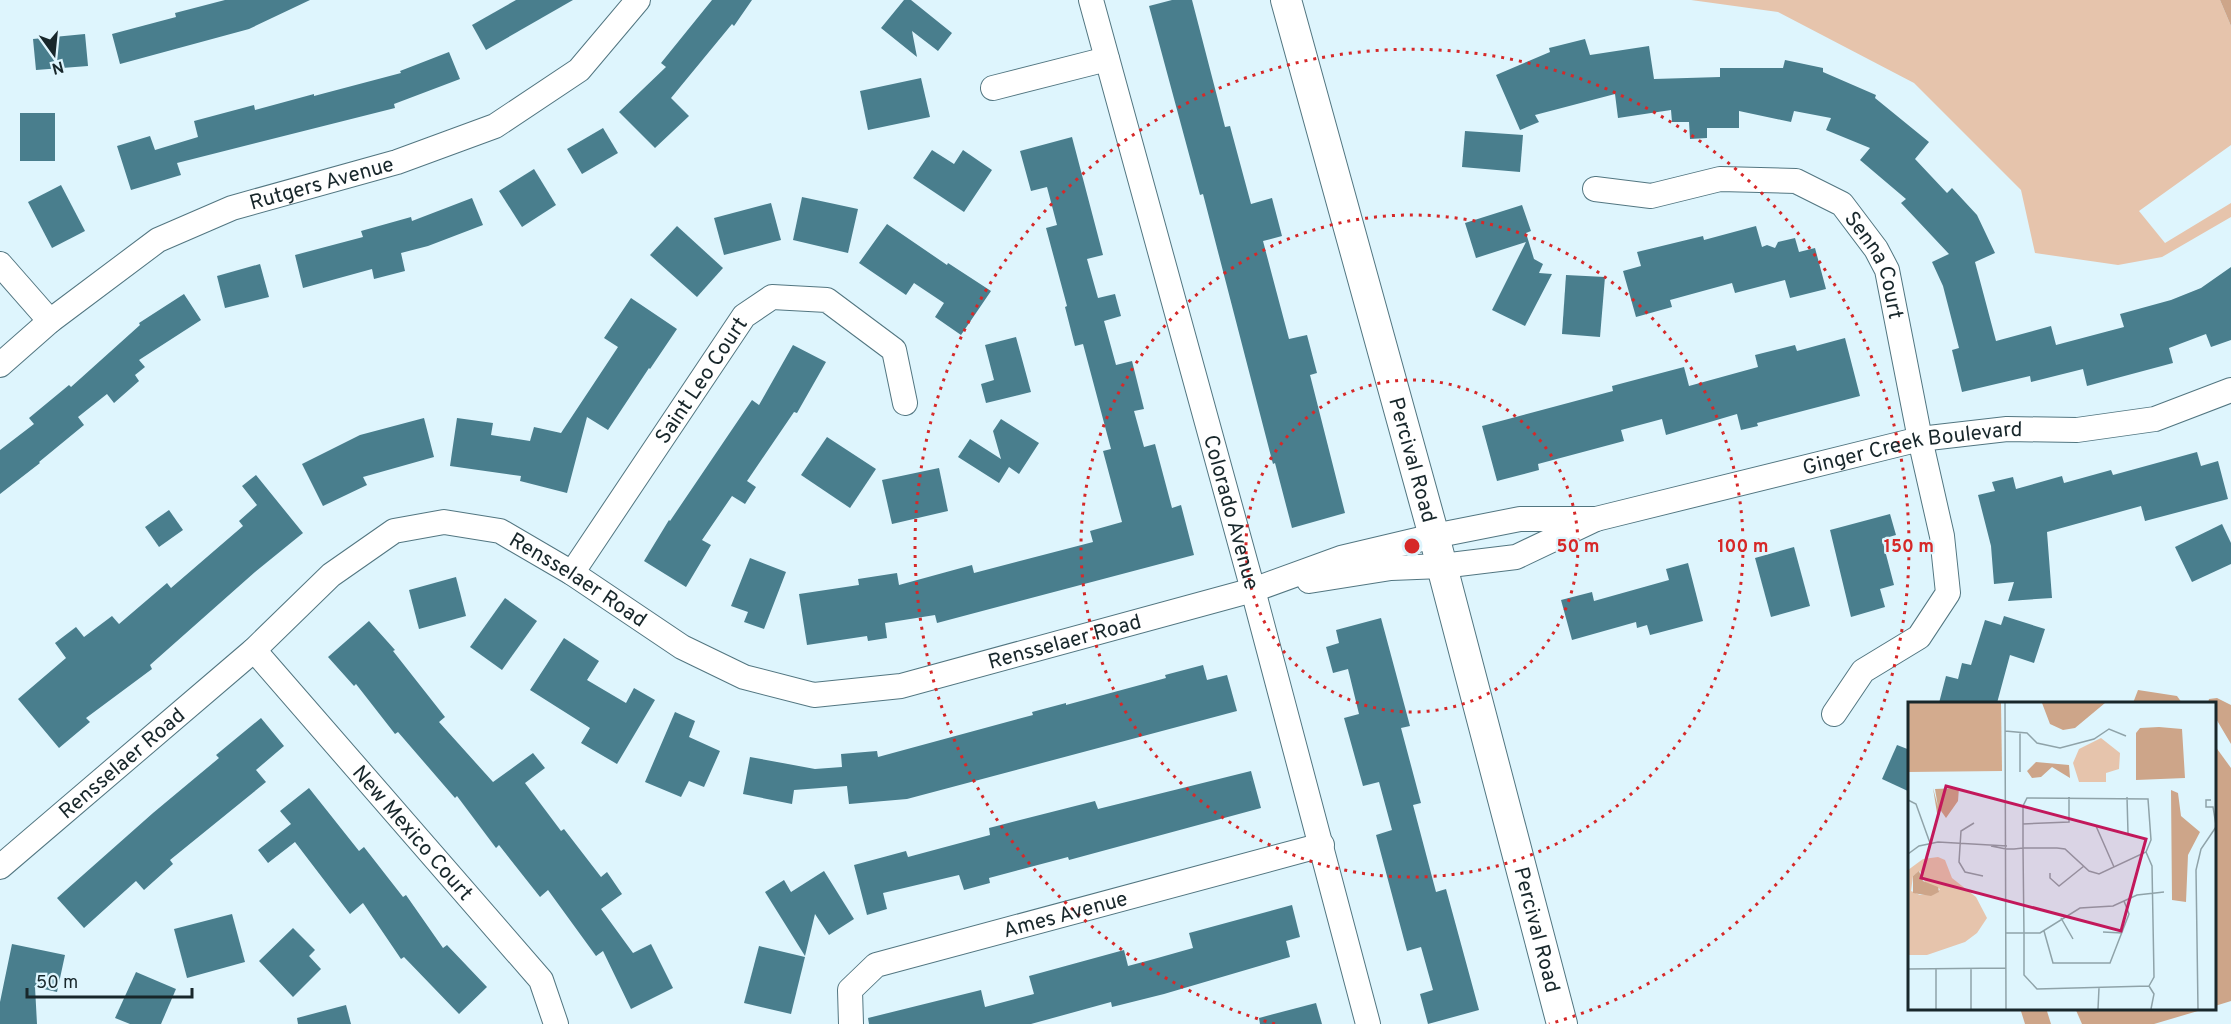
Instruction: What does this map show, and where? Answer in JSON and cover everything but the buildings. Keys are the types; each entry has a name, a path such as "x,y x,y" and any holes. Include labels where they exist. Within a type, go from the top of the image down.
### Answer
{"street":[{"name":"Rutgers Avenue","path":"0,365 51,321 158,240 232,208 397,162 495,126 579,70 638,0"},
{"name":"Colorado Avenue","path":"1091,0 1323,845 1368,1024"},
{"name":"Percival Road","path":"1286,0 1434,536 1562,1024"},
{"path":"993,88 1107,59"},
{"name":"Senna Court","path":"1595,189 1651,196 1720,179 1796,181 1842,204 1876,249 1887,270 1920,439 1942,536 1948,593 1918,637 1863,671 1834,714"},
{"path":"0,264 51,321"},
{"name":"Saint Leo Court","path":"572,573 744,316 772,297 827,300 894,350 905,403"},
{"name":"Ginger Creek Boulevard","path":"1442,566 1516,557 1596,519 1920,439 2007,429 2077,430 2155,419 2231,390"},
{"name":"Ginger Creek Boulevard","path":"1434,536 1520,519 1596,519"},
{"name":"Rensselaer Road","path":"0,867 254,650 331,575 394,531 444,522 500,531 572,573 682,647 744,677 814,694 901,686 1253,590 1341,558 1434,536"},
{"name":"Rensselaer Road","path":"1253,590 1390,568 1442,566"},
{"name":"New Mexico Court","path":"254,650 541,980 556,1024"},
{"name":"Ames Avenue","path":"851,1024 850,990 876,965 1323,845"}],"shaded area":[{"path":"1691,0 2220,0 2231,26 2231,145 2139,211 2165,243 2231,203 2231,217 2162,257 2118,265 2035,253 2021,190 1914,83 1778,12"},
{"path":"2220,0 2231,0 2231,26"},
{"path":"2138,690 2177,696 2181,702 2133,702"},
{"path":"2217,698 2231,705 2231,744 2216,719 2216,702 2208,702 2209,699"},
{"path":"2216,747 2231,768 2231,1001 2216,1006"},
{"path":"2020,1009 2046,1009 2051,1024 2025,1024"},
{"path":"2075,1009 2205,1009 2154,1024 2082,1024"}]}
